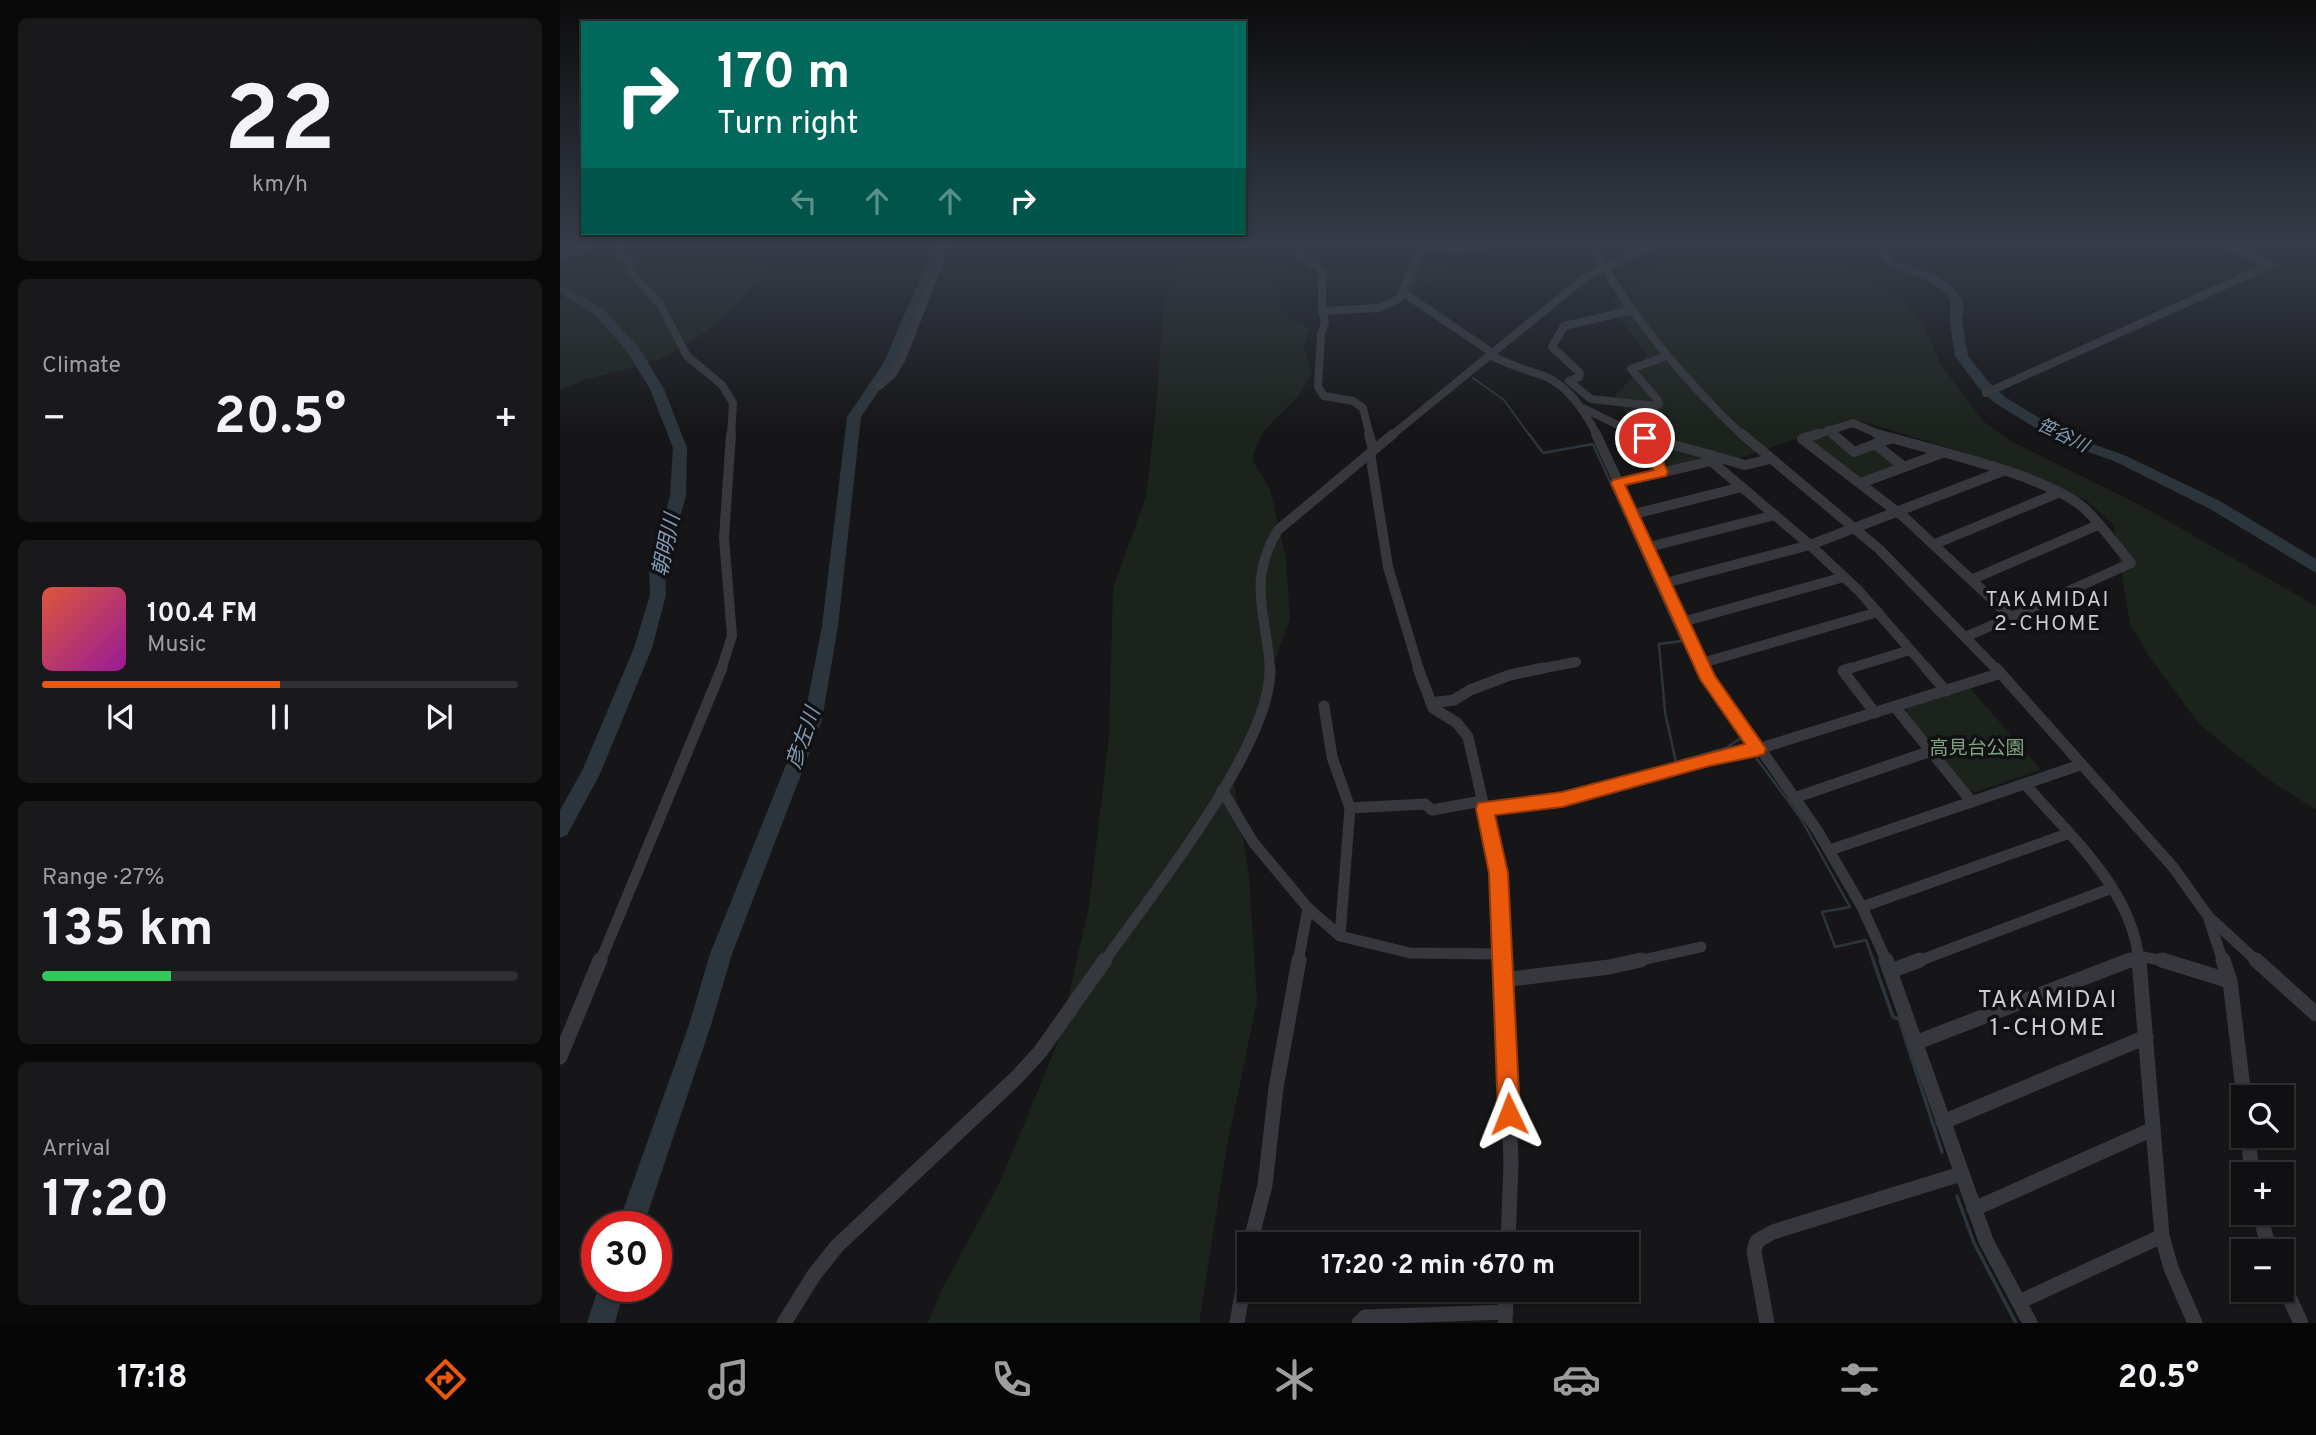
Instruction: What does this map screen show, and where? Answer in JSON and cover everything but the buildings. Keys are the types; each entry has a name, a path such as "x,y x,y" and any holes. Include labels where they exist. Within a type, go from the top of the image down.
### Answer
{"street":[{"path":"560,1057 726,658 732,636 724,538 733,403 722,385 687,356 662,308"},
{"path":"879,386 892,375 902,358 922,308"},
{"path":"1322,308 1325,323 1321,334 1318,387 1324,397 1353,401 1363,408 1388,567 1409,644 1433,708 1457,723 1468,737 1499,873 1511,1162 1508,1232"},
{"path":"1322,311 1379,308"},
{"path":"1425,308 1505,364 1548,377 1585,409 1614,425 1645,438 1711,458 1745,465 1770,459"},
{"path":"784,1323 814,1275 837,1245 1016,1078 1040,1052 1222,790 1247,743 1268,692 1269,658 1258,576 1270,540 1286,522 1547,308"},
{"path":"1627,308 1667,356 1770,459 1855,529 1928,597 2173,867 2208,916 2316,1014"},
{"path":"1990,391 2174,308"},
{"path":"1629,311 1564,326 1552,347 1580,373 1569,382 1591,399 1656,405 1657,399 1632,367 1667,356"},
{"path":"1585,409 1709,679 1830,850 1862,907 1891,971 1986,1241 2030,1323"},
{"path":"1965,637 2011,617 2131,563 2084,508 2003,471 1892,438 1853,423 1802,439 1935,544 2011,617"},
{"path":"1828,430 1854,452 1892,438"},
{"path":"1645,438 1661,472"},
{"path":"1875,444 1903,467"},
{"path":"1861,483 1942,453"},
{"path":"1618,483 1711,458"},
{"path":"1711,458 1844,577 1946,691"},
{"path":"1665,583 1810,545 2003,471"},
{"path":"1634,514 1742,487"},
{"path":"1935,544 2058,494"},
{"path":"1650,547 1775,515"},
{"path":"1973,579 2098,525"},
{"path":"1682,622 1844,577"},
{"path":"1702,663 1878,612"},
{"path":"1875,713 1843,671 1910,650"},
{"path":"1431,703 1454,700 1470,690 1510,676 1576,662"},
{"path":"1350,808 1425,804 1432,810 1562,800 1709,759 1758,749 1998,674"},
{"path":"1454,700 1457,723"},
{"path":"1324,706 1332,757 1350,808 1340,936"},
{"path":"1895,707 1972,802"},
{"path":"1794,797 1931,751"},
{"path":"1830,850 2080,765"},
{"path":"2025,784 2112,888 2133,924 2140,956 2162,1236 2171,1268 2195,1323"},
{"path":"1222,790 1253,842 1308,908 1340,936 1410,953 1503,954"},
{"path":"1862,907 2067,834"},
{"path":"1891,971 2112,888"},
{"path":"1253,1232 1265,1185 1276,1088 1308,908"},
{"path":"2208,916 2230,981 2243,1085"},
{"path":"1503,980 1609,967 1701,947"},
{"path":"1915,1043 2140,956 2152,957 2230,981"},
{"path":"1943,1122 2146,1037"},
{"path":"1974,1209 2154,1129"},
{"path":"1767,1323 1754,1251 1757,1241 1773,1232 1961,1174"},
{"path":"2019,1302 2162,1236"},
{"path":"1237,1323 1241,1302"},
{"path":"2291,1302 2301,1323"},
{"path":"1359,1323 1365,1317 1505,1317"}],"green space":[{"path":"560,308 732,308 709,329 670,354 648,363 591,378 560,391"},
{"path":"1163,308 1280,308 1280,311 1310,328 1304,349 1312,373 1299,395 1265,430 1252,460 1270,489 1286,558 1290,619 1246,739 1234,784 1249,876 1257,1001 1227,1146 1199,1323 928,1323 942,1289 1001,1180 1058,1042 1089,907 1109,736 1113,588 1146,497 1157,399"},
{"path":"1616,308 1909,308 1924,325 1939,362 1983,421 2013,442 2140,505 2316,606 2316,810 2265,777 2199,724 2150,658 2130,624 2114,525 2086,500 1963,452 1854,419 1746,456 1697,469 1669,466 1651,451 1615,396 1643,366 1646,353"},
{"path":"1828,433 1853,454 1874,447 1899,466 1866,478 1858,477 1811,442 1813,438"},
{"name":"高見台公園","path":"1970,688 2041,770 1976,792 1968,790 1907,714 1907,708"}],"waterway":[{"name":"朝明川","path":"560,829 590,774 643,648 658,595 657,569 678,496 680,448 657,389 633,349 592,308"},
{"name":"彦左川","path":"636,1211 700,1025 721,954 813,720 830,626 854,417 890,364 914,308"},
{"name":"笹谷川","path":"1958,308 1956,322 1962,356 1983,384 2000,400 2062,438 2119,458 2215,505 2316,567"},
{"path":"1473,378 1504,400 1530,436"},
{"path":"1529,434 1543,453 1593,444 1682,641 1659,644 1665,712 1676,762 1726,748 1741,738 1743,741"},
{"path":"1757,759 1800,817 1850,907 1822,912 1835,947 1866,940 1874,962"},
{"path":"1873,960 1893,1017 1899,1019 1942,1152"},
{"path":"1957,1196 1974,1243 2016,1323"},
{"name":"彦左川","path":"601,1323 607,1302"}],"district":[{"name":"TAKAMIDAI 2-CHOME","path":"2048,611"},
{"name":"TAKAMIDAI 1-CHOME","path":"2048,1013"}],"route":[{"path":"1509,1114 1499,873 1485,809 1562,800 1709,759 1758,749 1709,679 1618,483 1661,472 1645,438"}]}
